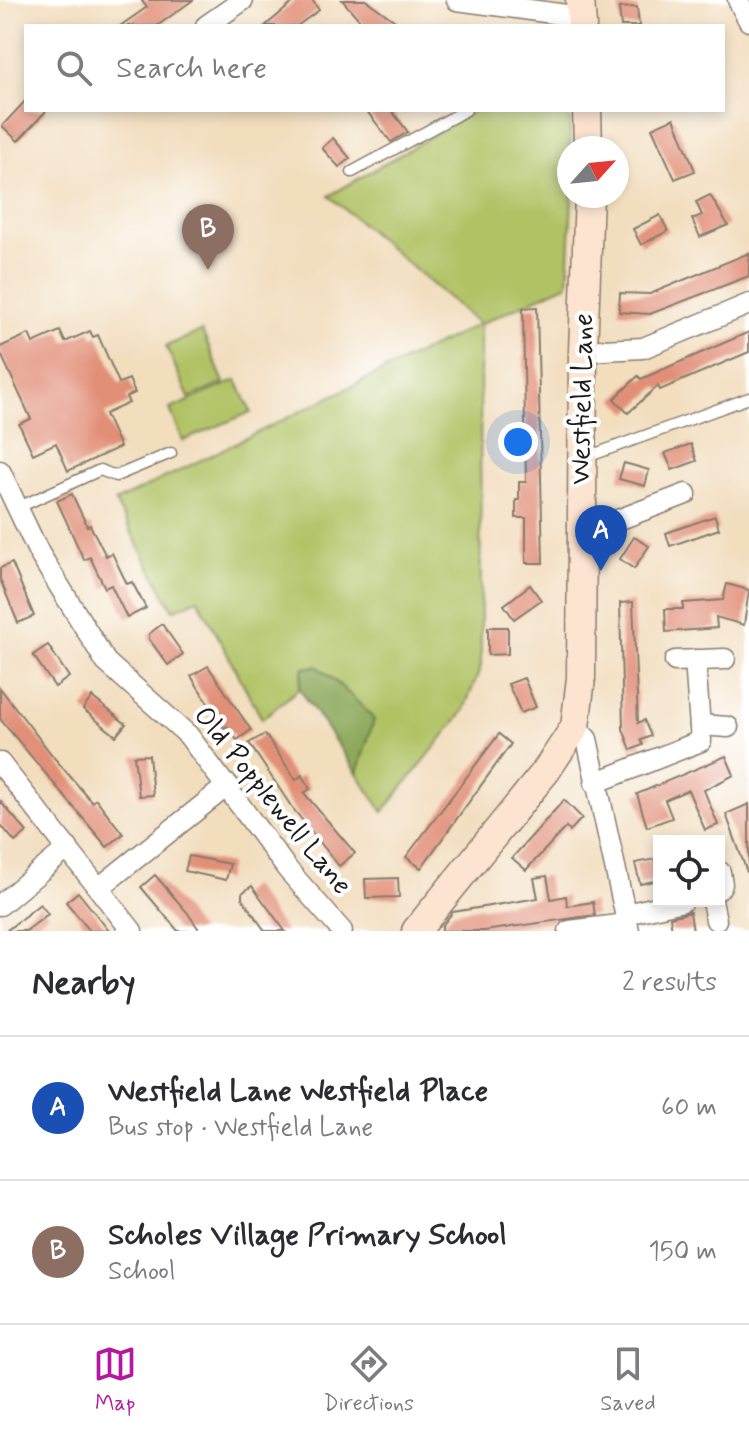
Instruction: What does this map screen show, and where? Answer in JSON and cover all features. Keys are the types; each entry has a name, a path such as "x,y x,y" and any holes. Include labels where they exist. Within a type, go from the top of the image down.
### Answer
{"main road":[{"path":"587,112 588,136"},
{"name":"Westfield Lane","path":"416,931 546,771 575,727 581,678 583,351 589,208"}],"street":[{"path":"209,24 243,0"},
{"path":"457,0 581,14"},
{"path":"738,0 749,21"},
{"path":"583,351 643,348 749,304"},
{"name":"Old Popplewell Lane","path":"6,490 39,553 106,662 188,735 288,870 342,931"},
{"path":"581,526 610,523 686,494"},
{"path":"595,783 701,741 685,660 725,659"},
{"path":"700,725 728,727"},
{"path":"575,727 587,739 627,923"},
{"path":"0,763 132,931"},
{"path":"100,887 228,785"},
{"path":"0,905 68,848"},
{"path":"569,931 627,923 668,907"}],"lane":[{"path":"352,172 462,112"},
{"path":"582,459 749,398"},
{"path":"6,490 100,470 116,476 171,453"}],"green space":[{"path":"473,112 569,112 570,136 557,136 557,208 571,208 568,284 480,324 481,666 463,712 383,812 300,688 262,719 198,599 173,610 115,502 479,324 329,196"},
{"path":"202,331 224,383 189,398 166,346"},
{"path":"237,380 251,412 183,441 170,409"},
{"path":"316,666 374,720 357,773 299,688 303,668"}],"building":[{"path":"141,0 193,0 160,24 123,24 147,7"},
{"path":"296,0 312,0 319,10 300,24 267,24"},
{"path":"342,0 366,0 399,24 363,24"},
{"path":"637,7 639,24 621,24 619,8"},
{"path":"24,102 24,112 45,112 18,141 2,126"},
{"path":"368,112 393,112 408,132 391,142"},
{"path":"674,118 695,171 675,179 652,128"},
{"path":"333,138 350,158 339,167 322,148"},
{"path":"710,195 728,225 700,237 692,219 702,215 696,202"},
{"path":"660,215 668,231 641,245 633,229"},
{"path":"749,253 749,276 650,314 619,312 620,293 650,294"},
{"path":"537,307 543,563 526,563 526,518 516,518 519,482 526,482 523,308"},
{"path":"60,331 65,342 90,331 93,337 98,335 119,383 129,379 135,393 126,397 129,403 105,414 120,447 68,471 56,443 33,454 19,424 31,419 0,352 0,347 29,334 33,343"},
{"path":"749,332 749,352 660,390 658,386 628,413 614,399 638,376 641,379"},
{"path":"691,444 697,461 672,470 665,453"},
{"path":"624,463 649,470 645,486 619,479"},
{"path":"72,494 106,556 112,553 127,584 132,582 146,608 127,618 111,585 105,588 90,557 84,560 57,501"},
{"path":"715,516 719,529 670,546 666,533"},
{"path":"634,537 649,546 634,569 620,559"},
{"path":"12,563 34,616 18,623 0,579 0,568"},
{"path":"727,584 749,590 744,625 716,617 717,628 666,632 665,609 683,609 683,603 723,600"},
{"path":"530,585 541,600 514,619 504,605"},
{"path":"633,602 638,723 644,720 651,736 641,740 643,745 631,750 623,729 620,603"},
{"path":"162,624 183,654 168,665 149,639 149,634"},
{"path":"488,627 508,627 508,654 488,655"},
{"path":"48,645 69,677 55,687 33,655"},
{"path":"208,666 251,730 237,740 227,726 224,728 191,676"},
{"path":"524,678 536,707 521,713 508,684"},
{"path":"0,688 56,760 92,802 96,799 123,834 107,847 0,719"},
{"path":"92,697 126,724 116,736 83,709"},
{"path":"265,734 296,780 302,775 310,789 304,793 355,853 339,866 291,806 249,743"},
{"path":"499,734 511,744 421,868 406,857"},
{"path":"149,755 153,795 139,796 134,756"},
{"path":"726,756 734,775 704,790 718,825 705,830 688,790 665,800 672,818 647,827 637,794"},
{"path":"564,800 582,818 570,831 566,827 526,870 512,858"},
{"path":"0,801 27,832 15,842 0,824"},
{"path":"749,804 749,871 747,872 726,814"},
{"path":"189,856 230,864 226,880 185,871"},
{"path":"653,860 653,881 640,884 635,863"},
{"path":"155,875 200,931 178,931 141,887"},
{"path":"547,876 551,899 566,896 567,906 593,902 595,915 484,931 442,931 442,926 453,912 538,898 534,878"},
{"path":"398,878 399,897 366,898 365,879"},
{"path":"252,886 285,931 265,931 242,898 242,893"},
{"path":"78,892 109,931 90,931 66,902"},
{"path":"40,904 48,914 26,931 6,931"},
{"path":"690,912 693,931 672,931 670,917"}],"place":[{"name":"Scholes Village Primary School","path":"208,270"},
{"name":"Westfield Lane Westfield Place","path":"601,571"}]}
